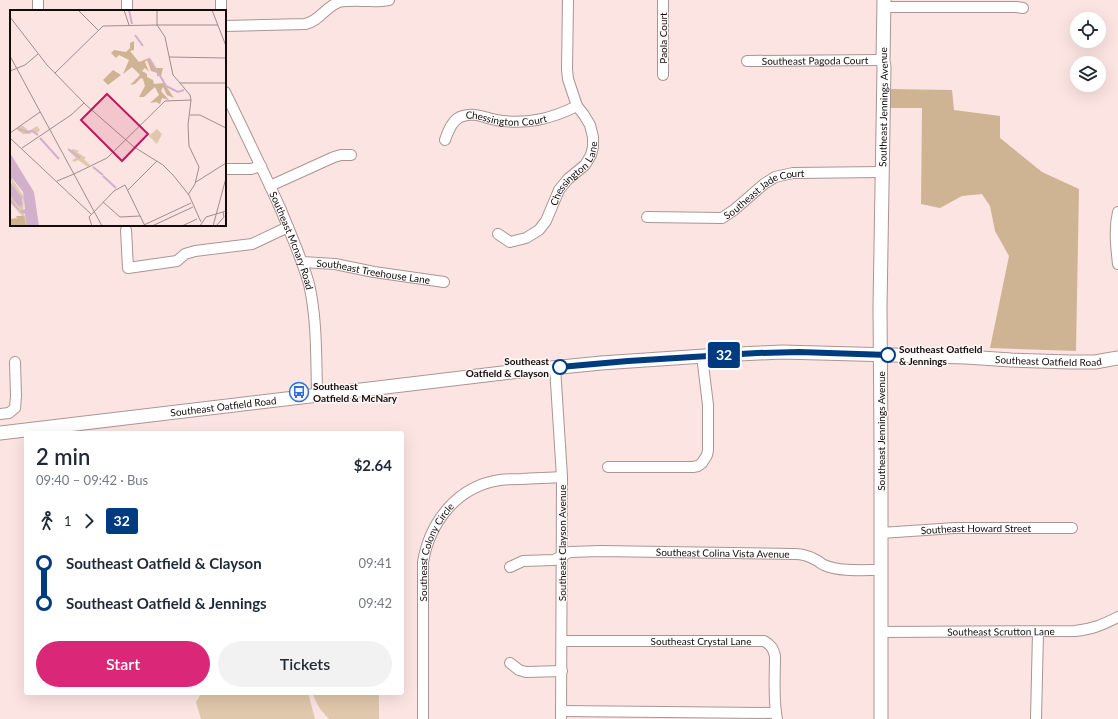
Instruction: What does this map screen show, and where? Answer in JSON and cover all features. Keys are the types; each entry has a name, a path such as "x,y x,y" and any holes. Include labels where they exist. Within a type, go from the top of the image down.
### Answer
{"main road":[{"name":"Southeast Jennings Avenue","path":"881,719 880,355 884,67 883,3"},
{"name":"Southeast Oatfield Road","path":"25,431 555,367 702,356 782,352 959,357 1037,362 1095,362 1118,358"},
{"name":"Southeast Oatfield Road","path":"0,434 24,431"}],"street":[{"path":"226,26 305,24 316,20 330,7 339,2 383,2 389,0"},
{"name":"Chessington Lane","path":"498,234 510,242 526,238 539,230 546,221 559,190 568,179 585,165 593,147 594,136 590,125 577,106 570,87 567,69 568,0"},
{"name":"Paola Court","path":"663,0 663,75"},
{"path":"883,3 1016,6 1023,8"},
{"name":"Southeast Pagoda Court","path":"747,61 883,60"},
{"name":"Southeast Mcnary Road","path":"226,94 261,166 288,227 309,284 314,312 317,391 310,397"},
{"name":"Chessington Court","path":"445,140 454,122 461,116 476,115 496,120 524,122 562,114 577,106"},
{"path":"270,186 334,157 351,155"},
{"path":"226,169 251,169 261,166"},
{"name":"Southeast Jade Court","path":"647,217 722,218 774,177 793,173 882,172"},
{"path":"1118,212 1115,236 1118,264"},
{"path":"126,230 128,268 177,261 185,254 195,250 252,244 288,227"},
{"name":"Southeast Treehouse Lane","path":"302,262 334,264 374,272 444,282"},
{"path":"608,467 693,467 702,463 708,450 708,405 702,356"},
{"path":"0,414 9,413 15,408 16,362"},
{"name":"Southeast Clayson Avenue","path":"555,367 562,477 562,715"},
{"name":"Southeast Colony Circle","path":"423,719 423,562 425,550 433,529 454,502 468,492 482,485 501,480 562,477"},
{"name":"Southeast Howard Street","path":"881,533 955,528 1072,528"},
{"name":"Southeast Colina Vista Avenue","path":"510,567 523,561 554,560 570,552 600,551 795,554 808,556 824,565 837,569 857,571 880,570"},
{"name":"Southeast Scrutton Lane","path":"881,632 1075,631 1091,629 1118,617"},
{"path":"1036,719 1038,632"},
{"name":"Southeast Crystal Lane","path":"562,640 764,641 770,644 774,649 776,656 776,716"},
{"path":"510,663 519,670 526,672 562,671"},
{"path":"562,715 776,716"}],"shaded area":[{"path":"891,89 952,90 954,110 1000,116 1000,138 1042,172 1079,189 1076,351 990,348 1009,256 995,231 990,206 982,194 962,196 940,208 921,204 922,108 890,108"},
{"path":"200,695 309,695 315,719 201,719 196,702"},
{"path":"314,695 379,695 379,719 329,719 316,701"}],"bus line":[{"name":"32","path":"560,367 628,361 782,352 888,355"}],"place":[{"name":"Southeast Oatfield & Jennings","path":"888,355"},
{"name":"Southeast Oatfield & Clayson","path":"560,367"},
{"name":"Southeast Oatfield & McNary","path":"299,392"}]}
